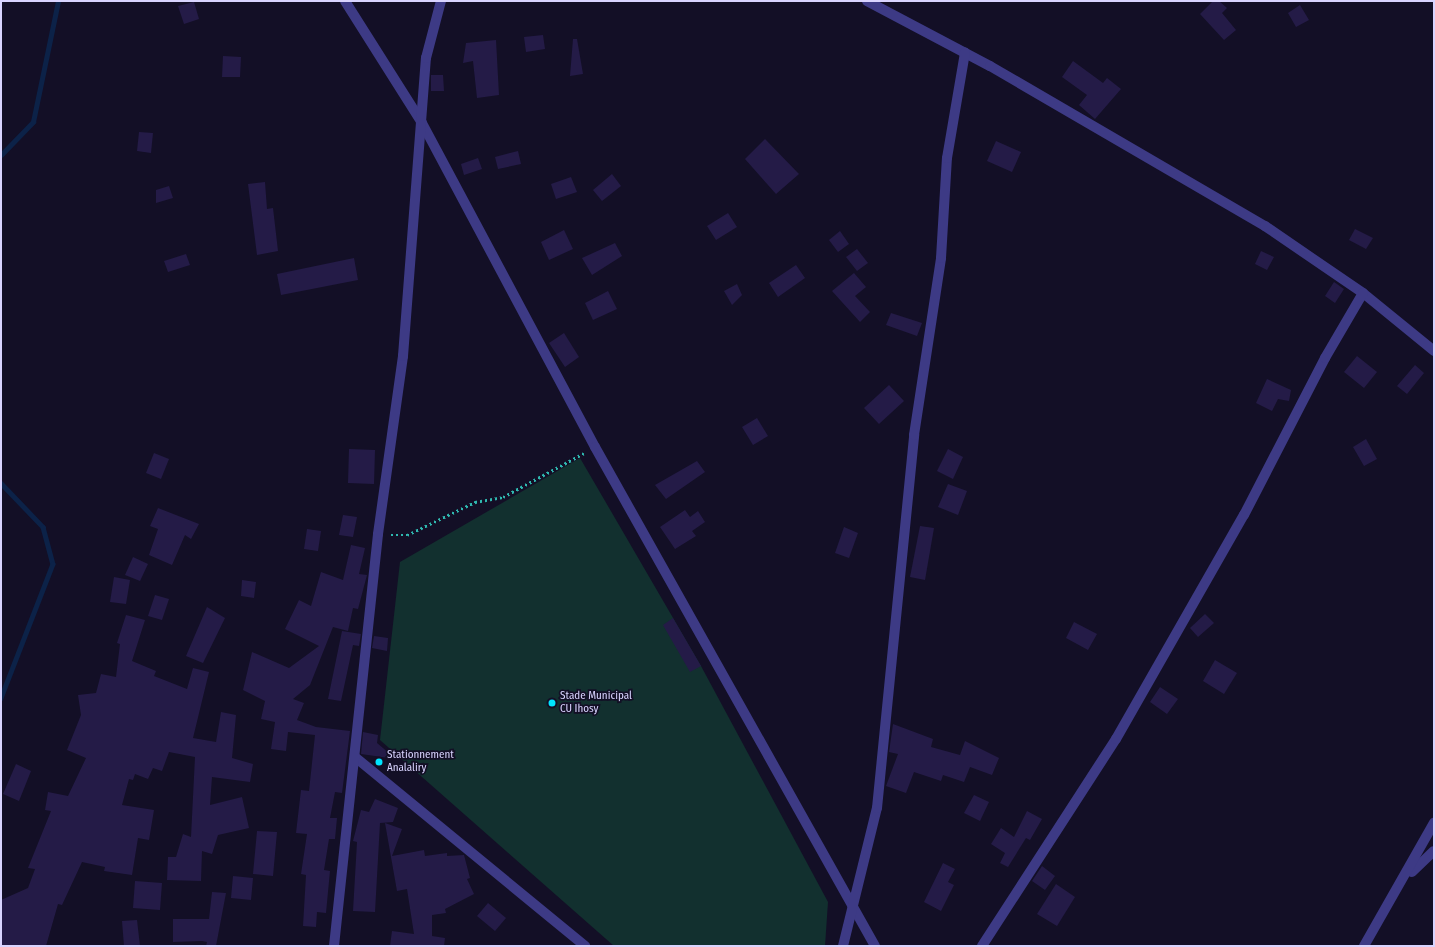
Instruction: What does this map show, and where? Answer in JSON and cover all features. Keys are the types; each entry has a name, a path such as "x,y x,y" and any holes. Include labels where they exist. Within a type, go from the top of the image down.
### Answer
{"street":[{"path":"345,1 422,123 595,447 851,906 875,946"},
{"path":"334,946 378,534 403,356 426,58 440,1"},
{"path":"866,1 965,53 1266,226 1363,293 1434,351"},
{"path":"843,946 851,906 877,808 889,718 898,577 914,435 941,258 947,158 965,53"},
{"path":"982,946 1116,739 1244,515 1324,358 1363,293"},
{"path":"355,757 585,946"},
{"path":"1364,946 1406,878 1434,823"},
{"path":"1406,878 1434,851"}],"path":[{"path":"378,534 407,535 475,502 503,497 595,447"}],"green space":[{"name":"Stade Municipal CU Ihosy","path":"580,458 701,666 828,902 825,946 614,946 380,740 400,562"}],"building":[{"path":"1213,1 1219,1 1227,8 1222,13 1236,30 1224,40 1200,14"},
{"path":"194,2 199,19 184,24 178,6"},
{"path":"1300,5 1309,20 1296,27 1288,13"},
{"path":"543,35 545,49 526,52 524,37"},
{"path":"573,39 577,39 583,74 570,76"},
{"path":"496,40 499,95 477,98 473,61 463,63 466,43"},
{"path":"223,56 241,57 240,77 222,77"},
{"path":"1073,61 1103,83 1107,78 1121,89 1095,119 1079,105 1087,95 1062,77"},
{"path":"431,75 443,75 444,91 431,91"},
{"path":"139,132 153,133 151,153 137,151"},
{"path":"765,139 799,174 776,194 745,159"},
{"path":"996,141 1021,152 1012,172 987,161"},
{"path":"518,151 521,164 498,169 495,157"},
{"path":"478,158 482,169 464,175 461,164"},
{"path":"612,174 621,186 602,201 593,190"},
{"path":"571,177 577,192 556,199 551,184"},
{"path":"265,182 267,209 273,208 278,251 257,255 248,184"},
{"path":"169,186 173,198 156,203 156,190"},
{"path":"728,213 737,227 716,240 707,226"},
{"path":"1355,229 1373,238 1366,249 1349,240"},
{"path":"564,230 573,249 549,260 541,242"},
{"path":"840,231 849,244 838,252 829,240"},
{"path":"615,243 622,256 592,275 582,258"},
{"path":"857,249 868,263 857,271 846,257"},
{"path":"1261,251 1274,257 1267,270 1255,264"},
{"path":"186,254 190,265 168,272 164,261"},
{"path":"354,258 358,280 281,295 277,274"},
{"path":"796,265 805,278 778,297 769,283"},
{"path":"854,273 866,287 855,296 870,312 860,322 832,291"},
{"path":"1334,282 1344,289 1335,303 1325,296"},
{"path":"737,284 742,295 732,305 724,291"},
{"path":"608,291 617,309 593,320 585,303"},
{"path":"891,313 922,323 917,336 886,325"},
{"path":"564,333 579,357 565,367 549,343"},
{"path":"1357,356 1377,372 1364,388 1344,372"},
{"path":"1415,365 1424,373 1407,394 1397,386"},
{"path":"1267,379 1291,390 1289,401 1278,399 1272,411 1256,403"},
{"path":"889,385 904,401 879,424 864,408"},
{"path":"757,418 768,436 753,445 742,427"},
{"path":"1366,439 1377,459 1364,466 1353,447"},
{"path":"349,449 375,450 374,484 348,483"},
{"path":"948,449 963,457 953,479 937,471"},
{"path":"154,453 169,459 161,479 146,473"},
{"path":"697,461 705,472 666,499 655,485"},
{"path":"948,484 967,491 958,515 938,507"},
{"path":"158,508 199,524 191,539 185,535 172,565 149,555 158,529 150,526"},
{"path":"685,510 690,517 698,511 705,522 692,531 696,536 675,549 660,527"},
{"path":"343,515 357,517 353,537 339,535"},
{"path":"920,526 934,528 925,580 910,577"},
{"path":"844,527 858,533 849,558 835,553"},
{"path":"307,529 321,531 318,551 304,549"},
{"path":"351,545 365,548 359,574 367,575 358,609 353,608 348,631 333,627 310,685 293,699 304,703 297,720 316,727 350,731 342,793 335,792 330,818 337,818 335,839 329,839 324,870 330,871 326,913 317,912 316,927 303,926 306,875 301,874 307,834 296,833 301,790 309,791 315,735 288,732 286,751 271,749 275,722 261,719 265,701 243,690 252,652 289,668 319,646 285,629 299,600 311,606 321,572 343,580"},
{"path":"133,557 148,564 140,581 125,575"},
{"path":"114,577 130,580 126,604 110,602"},
{"path":"242,580 256,582 254,598 241,596"},
{"path":"155,595 169,599 162,620 148,616"},
{"path":"207,607 225,618 203,663 186,656"},
{"path":"1205,614 1214,623 1198,637 1190,628"},
{"path":"126,615 145,620 132,661 156,671 154,676 187,689 193,668 209,672 193,738 216,742 221,712 236,715 232,758 253,764 250,782 212,777 210,805 242,797 249,828 218,835 212,854 202,851 201,881 167,880 168,857 176,857 183,834 191,837 195,757 169,752 162,771 153,768 148,779 135,774 133,780 129,779 122,805 154,810 149,840 138,838 132,875 104,871 105,867 82,862 62,905 58,904 46,946 1,946 1,900 28,888 35,869 28,868 51,811 45,810 48,792 68,796 86,758 67,750 81,715 78,695 96,693 101,674 116,677 120,644 117,643"},
{"path":"673,618 701,666 690,672 663,625"},
{"path":"1074,622 1097,634 1088,650 1066,638"},
{"path":"342,631 361,634 359,646 353,645 341,701 328,699"},
{"path":"374,636 388,638 387,651 372,648"},
{"path":"1215,660 1237,673 1224,694 1203,681"},
{"path":"1160,687 1178,699 1167,714 1150,702"},
{"path":"893,724 933,739 931,747 960,755 965,741 999,758 992,775 970,767 964,782 943,775 941,781 914,772 906,793 886,786 898,754 889,752"},
{"path":"363,732 378,735 377,743 396,759 361,754"},
{"path":"16,764 31,771 19,801 3,794"},
{"path":"974,795 989,802 980,821 964,813"},
{"path":"375,799 398,808 393,822 380,823 375,912 353,911 357,842 353,841 361,810 369,812"},
{"path":"1027,811 1042,819 1030,840 1026,838 1008,867 1000,863 1005,853 991,844 1001,828 1014,837"},
{"path":"385,823 402,829 392,856 424,850 425,856 447,853 447,856 464,855 470,878 467,879 474,894 445,909 446,913 432,915 432,936 445,938 444,946 390,946 392,931 414,934 407,889 397,891"},
{"path":"257,831 277,832 273,876 253,874"},
{"path":"943,863 955,869 948,882 954,885 941,911 924,902"},
{"path":"1042,866 1055,876 1045,890 1032,881"},
{"path":"233,876 253,878 251,900 231,898"},
{"path":"135,881 162,883 160,910 133,908"},
{"path":"1056,884 1075,897 1057,926 1037,914"},
{"path":"212,892 226,893 216,946 206,946 207,942 202,941 173,942 173,919 209,919"},
{"path":"488,903 506,918 495,931 477,916"},
{"path":"137,920 140,946 124,946 122,921"}],"waterway":[{"path":"1,155 33,122 58,1"},
{"path":"1,483 43,527 53,564 1,698"}],"place":[{"name":"Stade Municipal CU Ihosy","path":"552,703"},
{"name":"Stationnement Analaliry","path":"379,762"}]}
